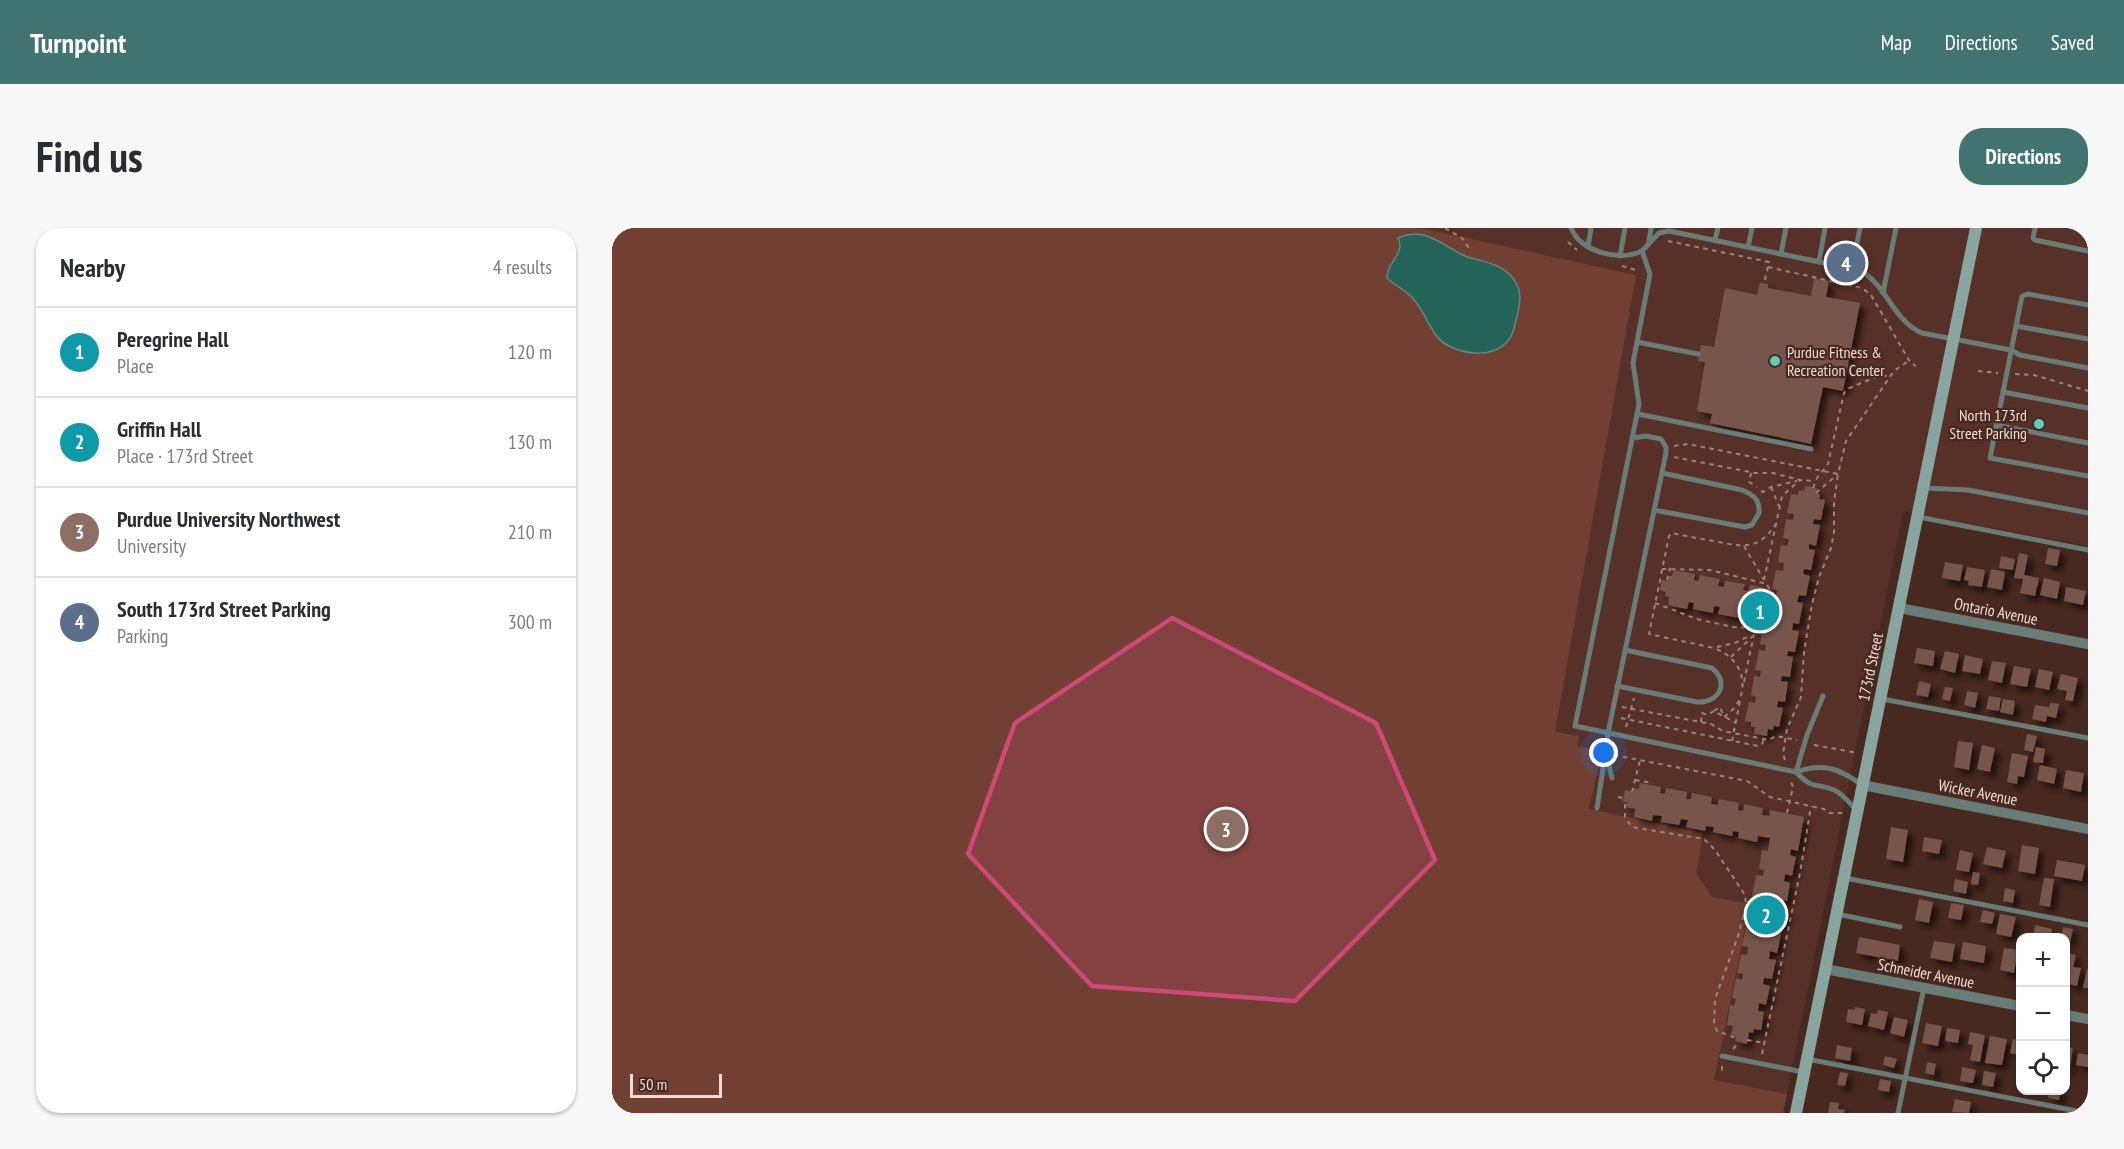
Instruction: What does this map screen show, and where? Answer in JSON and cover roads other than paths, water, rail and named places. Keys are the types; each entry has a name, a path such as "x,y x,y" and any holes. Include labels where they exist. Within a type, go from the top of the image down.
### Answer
{"street":[{"name":"173rd Street","path":"1796,1113 1976,228"},
{"name":"Ontario Avenue","path":"1899,608 2088,644"},
{"name":"Wicker Avenue","path":"1862,785 2088,829"},
{"name":"Schneider Avenue","path":"1826,969 2016,1005"},
{"path":"2070,1016 2088,1019"}],"lane":[{"path":"1571,228 1576,238 1587,247 1620,256 1633,255 1642,251 1659,233 1685,231 1715,240 1852,269 1869,275 1910,328 1922,333 2088,368"},
{"path":"1587,247 1591,228"},
{"path":"1620,256 1626,228"},
{"path":"1651,228 1651,240"},
{"path":"1715,240 1718,228"},
{"path":"1748,247 1752,228"},
{"path":"1781,254 1786,228"},
{"path":"1819,262 1826,228"},
{"path":"1852,269 1860,228"},
{"path":"1883,292 1896,228"},
{"path":"2035,228 2033,238 2035,240 2088,251"},
{"path":"1642,251 1650,274 1634,363 1640,404 1575,726 1788,771 1796,772 1813,766 1844,773 1862,785"},
{"path":"2088,305 2024,294 2022,296 1990,458 2088,476"},
{"path":"2016,326 2088,339"},
{"path":"1637,342 1698,354"},
{"path":"2003,392 2088,408"},
{"path":"1638,414 1810,449"},
{"path":"1996,425 2088,442"},
{"path":"1597,808 1611,716 1666,447 1661,439 1646,436 1633,438"},
{"path":"1654,510 1745,527 1752,525 1759,513 1757,500 1742,490 1662,473"},
{"path":"1923,488 1968,490 2088,513"},
{"path":"1917,517 2088,550"},
{"path":"1617,686 1697,702 1707,702 1718,695 1720,680 1718,673 1704,665 1625,650"},
{"path":"1796,772 1823,696"},
{"path":"1880,699 2088,738"},
{"path":"1606,753 1612,778"},
{"path":"1796,772 1808,785 1834,790 1841,794 1857,812"},
{"path":"1844,878 2088,925"},
{"path":"1836,914 1900,927"},
{"path":"1898,1113 1924,988"},
{"path":"1722,1056 1805,1072"},
{"path":"1807,1059 2087,1113"}],"water":[{"path":"1417,234 1435,239 1463,255 1495,265 1512,277 1519,291 1519,306 1512,333 1504,344 1497,349 1481,353 1463,351 1447,345 1437,337 1412,297 1387,278 1389,268 1400,248 1398,238"}],"place":[{"name":"South 173rd Street Parking","path":"1846,263"},
{"name":"Purdue Fitness & Recreation Center","path":"1775,361"},
{"name":"North 173rd Street Parking","path":"2039,424"},
{"name":"Peregrine Hall","path":"1760,611"},
{"name":"Purdue University Northwest","path":"1226,829"},
{"name":"Griffin Hall","path":"1766,915"}]}
